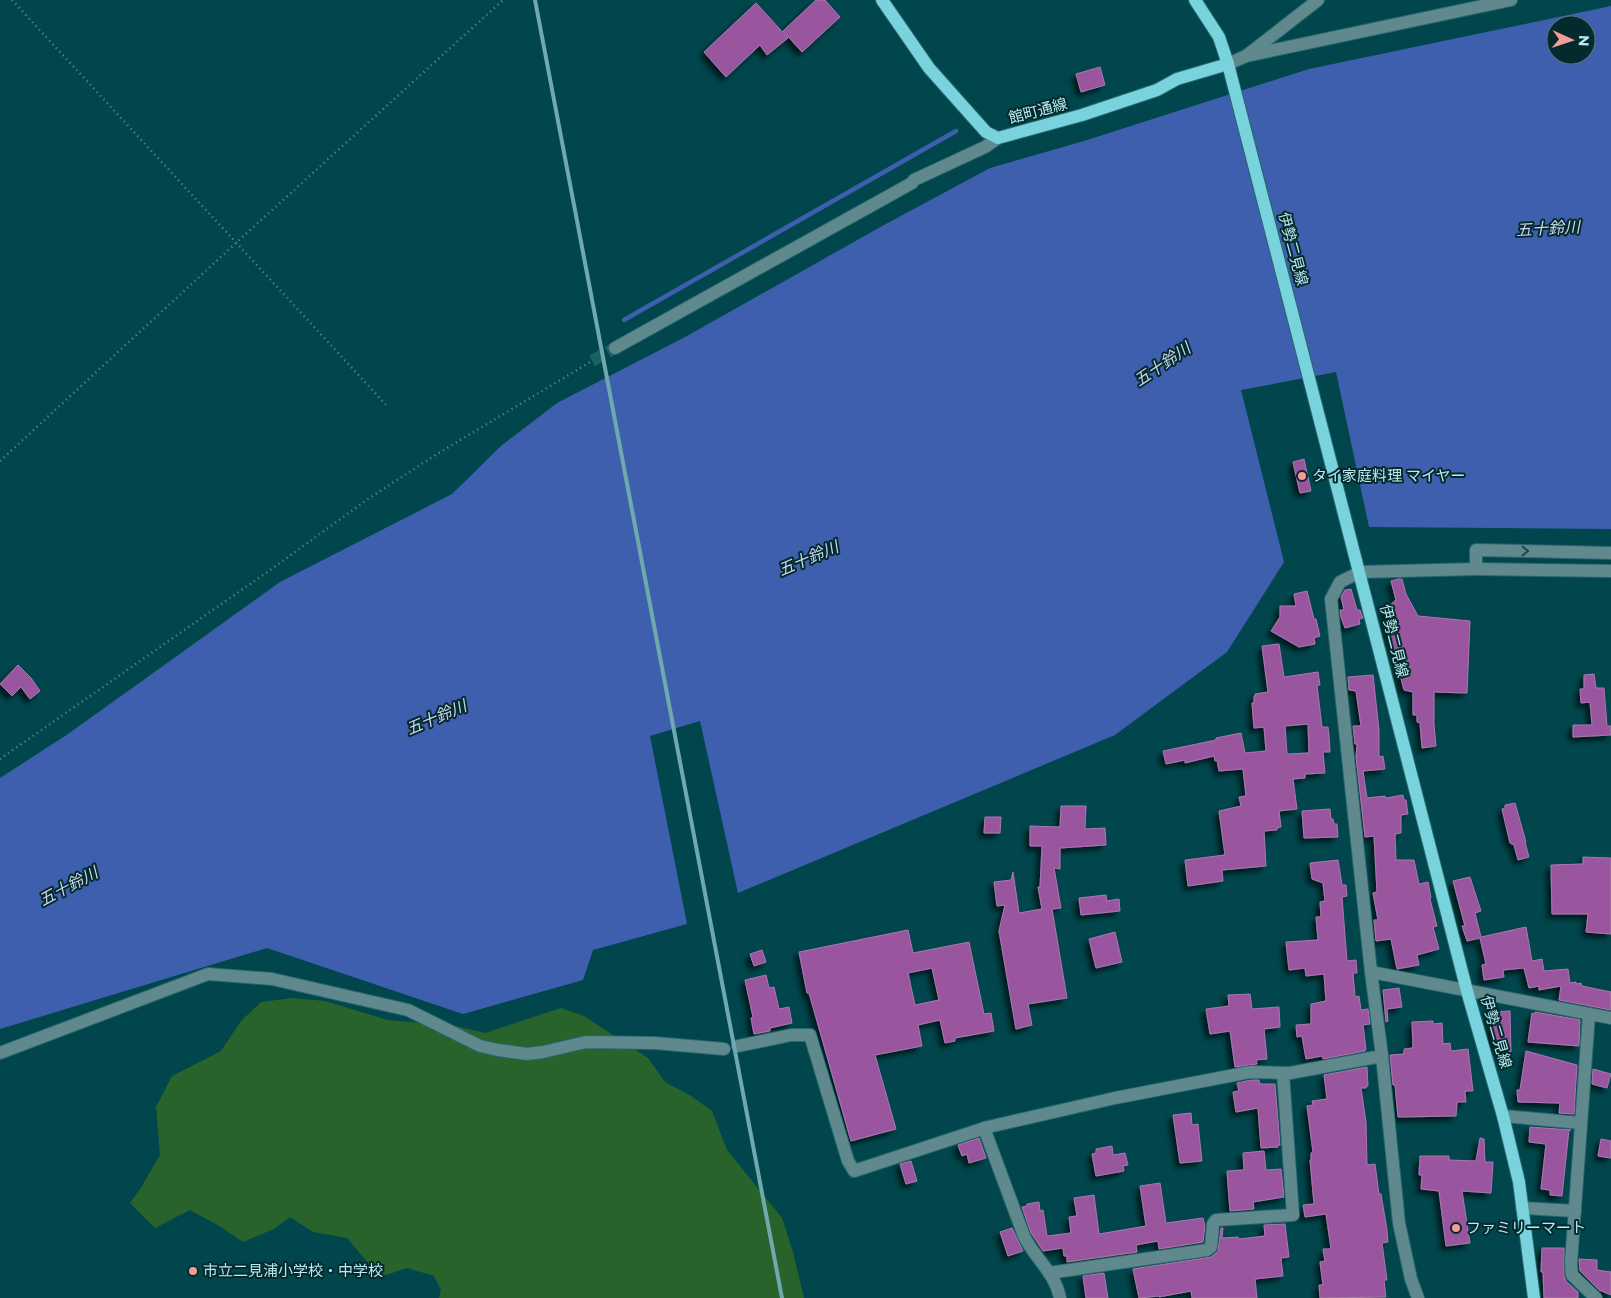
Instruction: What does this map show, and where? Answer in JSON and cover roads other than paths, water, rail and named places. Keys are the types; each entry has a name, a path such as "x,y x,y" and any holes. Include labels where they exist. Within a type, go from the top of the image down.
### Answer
{"main road":[{"name":"館町通線","path":"882,0 929,68 986,132 998,138 1082,116 1157,90 1176,79 1228,64"},
{"name":"伊勢二見線","path":"1195,0 1219,37 1234,83 1467,991 1503,1116 1519,1182 1534,1298"}],"street":[{"path":"1246,56 1318,0"},
{"path":"1228,64 1246,56 1511,0"},
{"path":"615,348 904,188 914,180 985,147 998,138"},
{"path":"1476,569 1476,550 1611,553"},
{"path":"1410,1298 1410,1279 1400,1223 1371,972 1331,599 1340,582 1360,572 1476,569 1611,571"},
{"path":"1371,972 1611,1018"},
{"path":"0,1053 208,974 272,979 408,1010 480,1046 498,1050 527,1054 586,1042 655,1043 724,1050"},
{"path":"1589,1014 1572,1275 1596,1298"},
{"path":"738,1046 791,1035 810,1035 848,1161 854,1170 984,1128 1115,1098 1250,1072 1283,1073 1382,1056"},
{"path":"1049,1273 1207,1250 1211,1247 1213,1224 1216,1220 1294,1215 1283,1073"},
{"path":"1503,1116 1581,1123"},
{"path":"984,1128 1030,1248 1049,1273 1058,1292 1071,1298"},
{"path":"1522,1208 1575,1211"},
{"path":"1410,1279 1418,1298"}],"water":[{"name":"五十鈴川","path":"1611,6 1611,529 1369,527 1336,372 1241,390 1284,562 1227,652 1115,735 738,893 700,721 650,736 687,924 593,950 583,980 463,1014 267,948 0,1029 0,778 68,734 280,582 452,494 502,445 557,403 687,336 884,225 990,168 1084,141 1309,69 1546,20 1546,65 1596,65 1596,15 1568,15"}],"waterway":[{"path":"624,320 956,131"}],"tunnel":[{"path":"592,361 615,348"}],"railway":[{"path":"535,0 782,1298"}],"place":[{"name":"タイ家庭料理 マイヤー","path":"1302,476"},
{"name":"ファミリーマート","path":"1456,1228"},
{"name":"市立二見浦小学校・中学校","path":"193,1271"}]}
